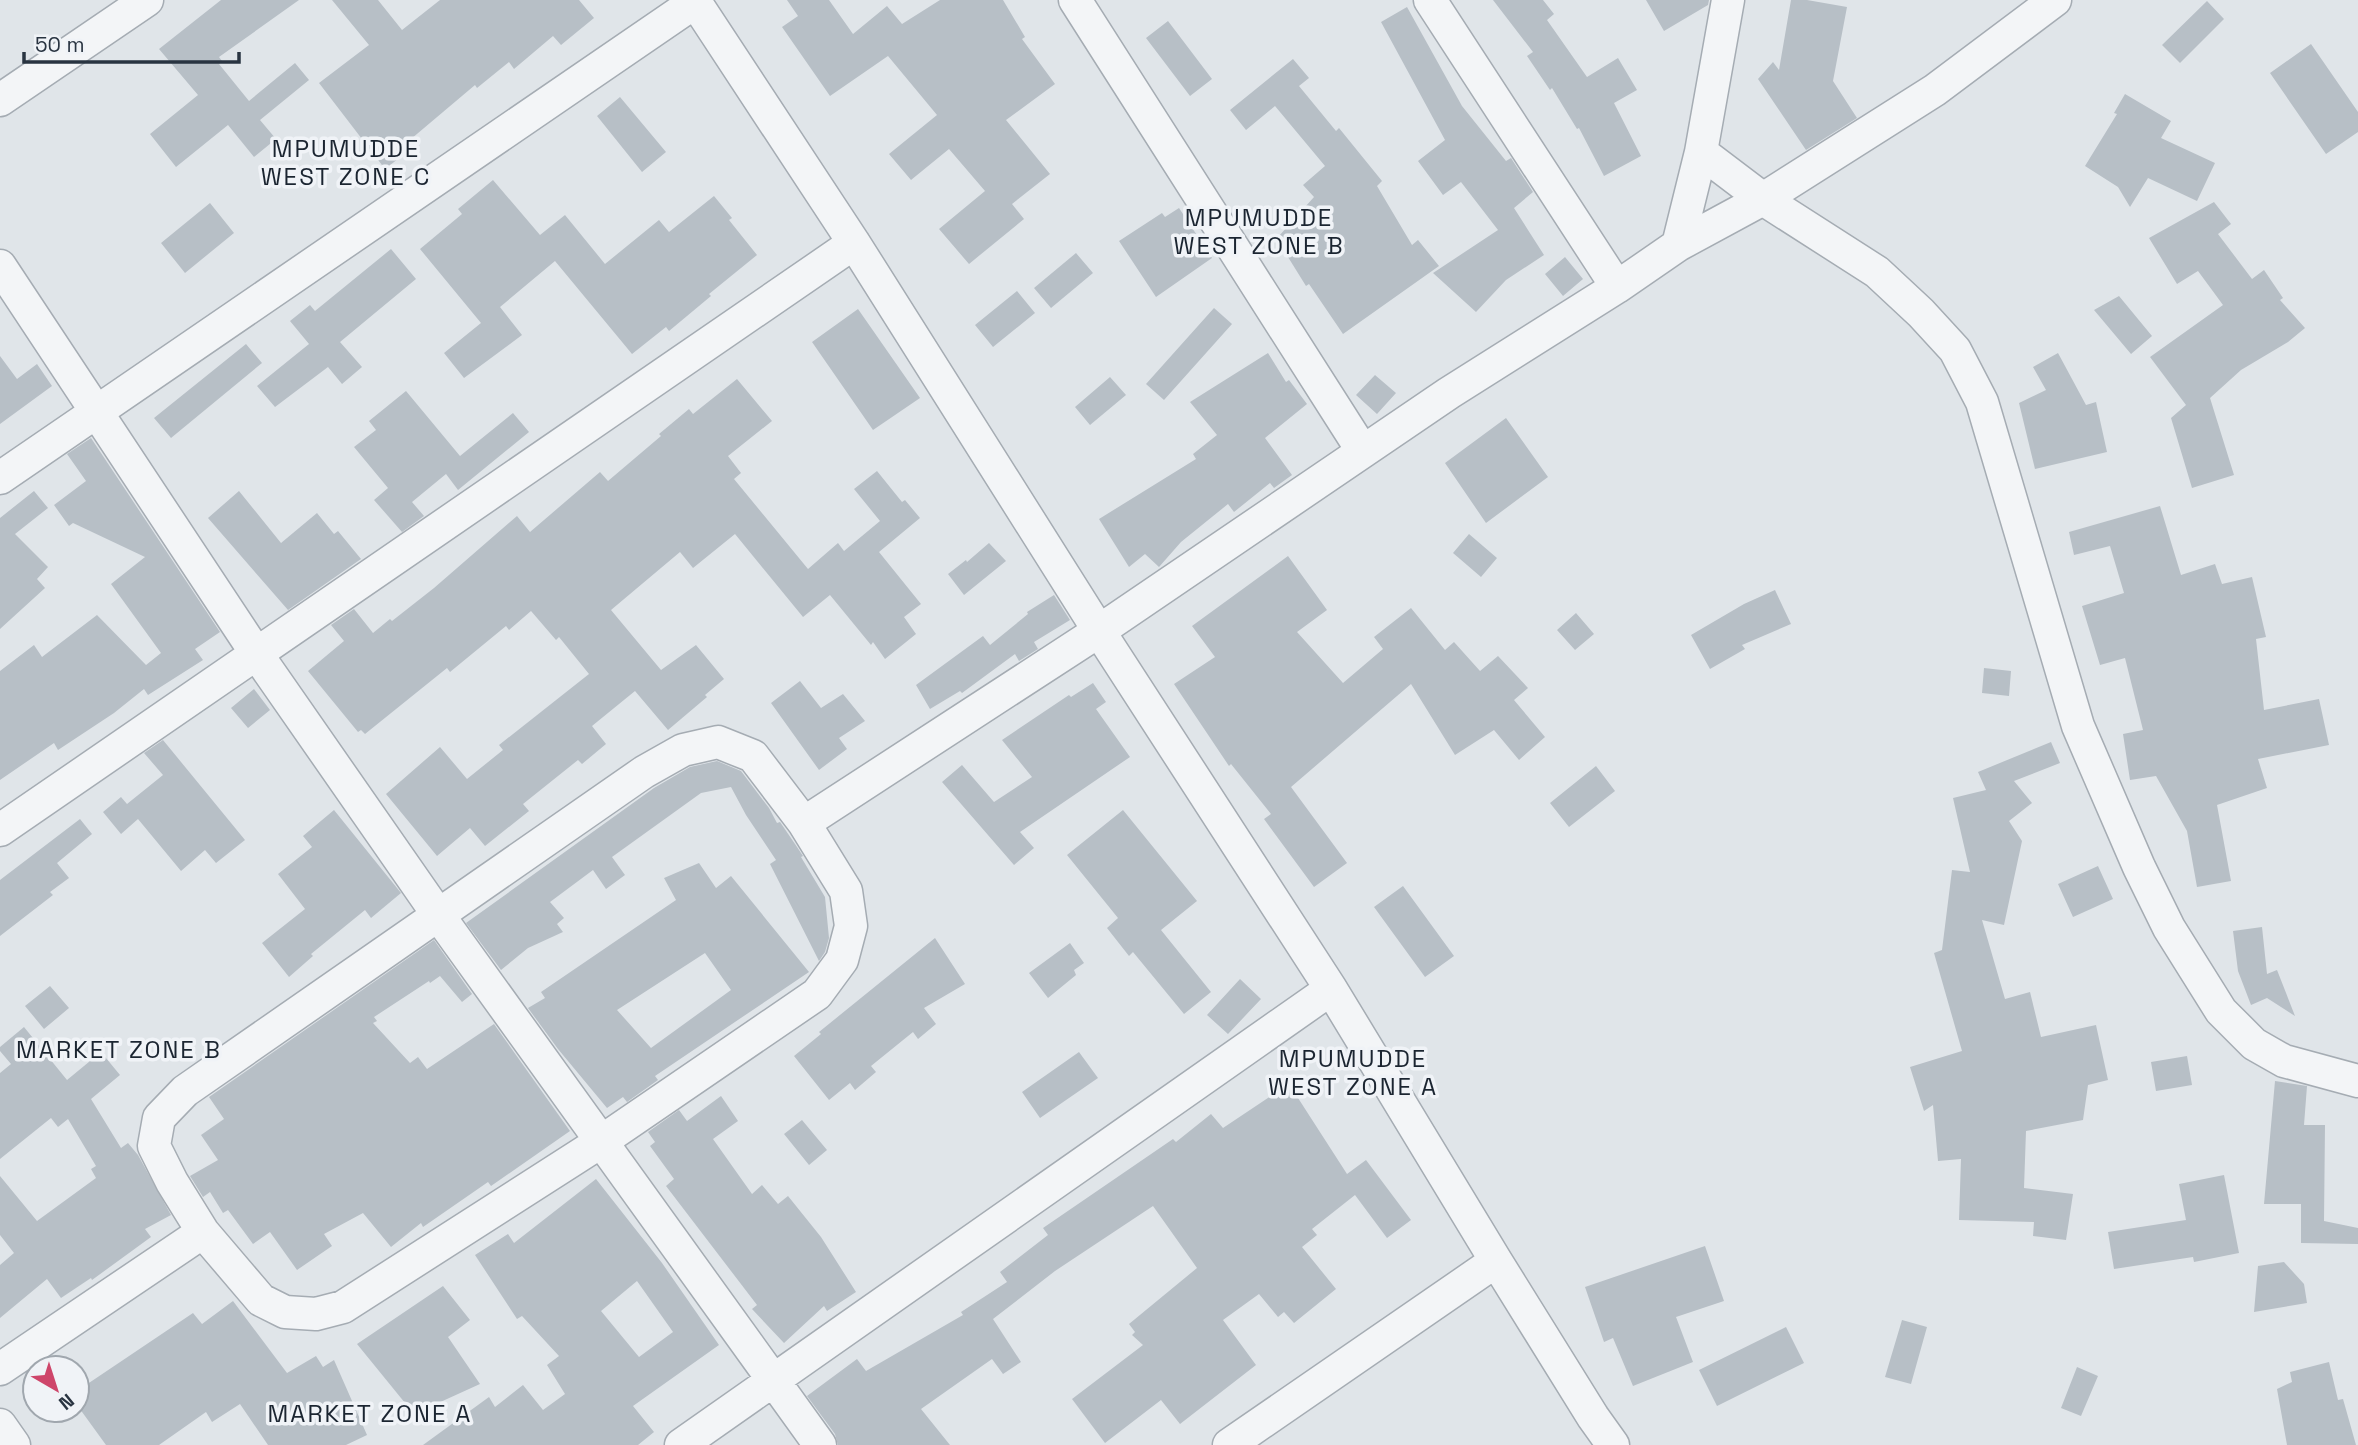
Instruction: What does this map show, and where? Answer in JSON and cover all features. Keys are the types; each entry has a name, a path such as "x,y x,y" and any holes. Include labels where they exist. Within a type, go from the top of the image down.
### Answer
{"street":[{"path":"0,100 146,0"},
{"path":"1075,0 1362,450"},
{"path":"1430,0 1617,287"},
{"path":"1678,245 1701,152 1728,0"},
{"path":"804,823 1099,631 1362,450 1678,245 1763,199 1936,90 2054,0"},
{"path":"0,478 694,1 855,243 1099,631 1331,989 1496,1261 1613,1445"},
{"path":"1701,152 1763,199 1877,272 1921,313 1955,350 1982,402 2078,726 2139,867 2169,928 2221,1011 2254,1044 2284,1061 2358,1082"},
{"path":"0,830 855,243"},
{"path":"0,266 256,653 439,916 820,1445"},
{"path":"718,742 753,756 804,823 846,891 851,926 842,960 817,993 602,1142 343,1307 316,1314 285,1312 261,1300 203,1232 172,1182 154,1146 159,1118 185,1091 644,772 683,750 718,742"},
{"path":"681,1445 1331,989"},
{"path":"0,1369 203,1232"},
{"path":"1229,1445 1496,1261"},
{"path":"0,1425 14,1445"}],"building":[{"path":"221,0 299,0 219,57 222,61 219,64 249,101 295,63 309,80 260,120 276,139 254,157 228,125 176,167 150,134 198,95 159,49"},
{"path":"332,0 378,0 402,30 440,0 579,0 594,18 561,45 553,36 514,69 509,62 477,88 475,85 411,139 416,145 385,169 319,83 369,45"},
{"path":"787,0 829,0 853,34 887,6 902,24 940,0 1003,0 1025,37 1022,39 1055,84 1006,120 1050,174 1012,204 1024,219 969,264 939,229 985,191 949,149 911,180 889,154 937,115 888,56 830,96 782,27 798,16"},
{"path":"1493,0 1543,0 1554,14 1547,20 1587,77 1618,58 1637,90 1614,103 1641,156 1604,176 1579,128 1577,129 1552,88 1550,90 1527,56 1533,52"},
{"path":"1646,0 1709,0 1708,5 1664,31"},
{"path":"1791,0 1847,7 1833,81 1857,118 1806,150 1758,79 1773,62 1779,70"},
{"path":"2207,1 2224,19 2180,63 2162,45"},
{"path":"1407,7 1462,106 1506,161 1511,158 1533,192 1514,208 1544,255 1506,280 1476,312 1433,273 1498,230 1461,182 1443,195 1418,161 1445,140 1381,22"},
{"path":"1168,21 1212,79 1190,96 1146,38"},
{"path":"2311,44 2358,112 2358,132 2326,154 2270,73"},
{"path":"1293,59 1309,78 1299,86 1336,131 1339,128 1382,181 1377,186 1412,245 1418,240 1439,266 1343,334 1309,284 1306,286 1283,249 1287,246 1279,236 1314,197 1303,185 1325,166 1275,106 1246,130 1230,110"},
{"path":"2125,94 2171,121 2161,138 2215,163 2197,201 2148,178 2130,207 2118,187 2085,166 2117,114 2114,113"},
{"path":"620,97 666,152 642,172 597,116"},
{"path":"493,180 540,235 565,215 605,264 659,220 669,232 714,196 757,255 669,331 666,327 632,354 555,261 500,307 522,335 464,378 444,353 481,323 420,249 462,214 458,209"},
{"path":"2214,202 2231,224 2218,234 2252,279 2264,270 2283,298 2280,300 2305,328 2288,342 2241,370 2210,398 2234,475 2192,488 2171,418 2186,405 2150,357 2223,305 2198,271 2177,284 2149,238"},
{"path":"210,203 234,233 185,273 161,243"},
{"path":"1179,208 1212,258 1156,297 1119,241 1162,213 1165,217"},
{"path":"391,249 416,279 340,342 362,367 342,384 328,367 275,407 257,386 309,344 290,321 310,305 315,311"},
{"path":"1076,253 1093,273 1051,308 1034,288"},
{"path":"1565,257 1583,279 1563,296 1545,274"},
{"path":"1017,291 1035,313 993,347 975,325"},
{"path":"2119,296 2152,336 2131,354 2094,310"},
{"path":"1214,308 1232,324 1164,400 1146,384"},
{"path":"858,309 920,398 873,430 812,342"},
{"path":"246,344 262,363 171,438 154,418"},
{"path":"1268,353 1286,382 1289,380 1307,404 1265,438 1292,475 1274,488 1270,483 1234,512 1228,504 1181,542 1159,567 1145,554 1129,567 1099,519 1196,459 1193,454 1217,435 1190,402"},
{"path":"2058,353 2086,405 2096,402 2107,452 2035,469 2019,403 2046,390 2033,367"},
{"path":"0,356 17,379 37,364 52,386 0,424"},
{"path":"1375,375 1396,393 1377,414 1356,395"},
{"path":"1110,377 1126,395 1090,425 1075,407"},
{"path":"737,379 772,421 728,456 741,473 734,479 808,569 838,543 844,551 880,521 854,489 877,471 902,502 905,500 920,518 879,552 921,604 904,617 916,634 885,659 830,595 803,617 735,534 693,568 680,552 611,610 661,670 696,645 724,679 668,730 635,691 592,726 606,744 582,764 578,760 523,804 529,811 485,846 470,828 437,856 386,794 440,747 467,779 503,750 499,745 589,674 559,637 556,640 531,611 509,630 506,626 450,672 447,668 365,734 361,730 358,732 308,671 344,641 331,625 354,609 373,633 434,588 517,516 530,532 600,472 608,481 689,409 693,414"},
{"path":"406,391 460,456 513,413 529,432 458,490 446,474 412,502 424,516 402,532 374,500 388,488 354,447 376,430 369,421"},
{"path":"1506,418 1548,477 1486,523 1445,463"},
{"path":"91,438 220,632 195,649 203,660 148,695 144,689 114,713 58,750 54,743 0,780 0,671 34,645 42,657 97,615 146,665 161,653 111,584 145,557 73,523 69,526 54,505 86,481 67,454"},
{"path":"34,491 48,508 15,534 48,567 37,579 45,588 0,629 0,518"},
{"path":"239,491 281,543 317,513 334,534 338,531 361,559 288,610 208,518"},
{"path":"2160,506 2181,575 2215,564 2222,584 2252,577 2266,637 2256,639 2264,710 2319,699 2329,745 2258,759 2267,788 2217,805 2231,881 2197,887 2187,831 2156,776 2130,780 2123,734 2143,730 2125,658 2100,665 2082,606 2124,593 2110,546 2074,555 2069,532"},
{"path":"1469,534 1497,558 1481,577 1453,553"},
{"path":"989,543 1006,561 964,595 948,574"},
{"path":"1288,556 1327,610 1297,632 1343,683 1383,649 1374,637 1411,608 1445,650 1454,642 1480,671 1498,656 1528,688 1514,700 1545,737 1519,760 1494,730 1455,755 1411,684 1291,787 1347,863 1314,887 1264,819 1271,814 1231,764 1229,766 1174,684 1215,657 1192,626"},
{"path":"1775,590 1791,624 1742,645 1745,649 1710,669 1691,635 1744,604"},
{"path":"1054,595 1070,620 1034,642 1038,649 1019,661 1015,654 962,693 960,691 930,709 916,685 983,636 990,645 1028,614 1027,612"},
{"path":"1576,613 1594,634 1575,650 1557,630"},
{"path":"1984,668 2011,671 2009,696 1982,693"},
{"path":"800,681 821,708 843,694 865,721 839,738 847,749 819,770 771,703"},
{"path":"1093,683 1106,702 1096,709 1130,757 1020,832 1034,848 1014,865 942,782 962,765 994,802 1032,777 1002,740 1069,695 1071,697"},
{"path":"254,689 270,710 248,728 231,708"},
{"path":"163,740 245,840 216,863 205,850 181,871 138,819 121,834 103,812 121,797 127,804 163,775 144,753"},
{"path":"2051,742 2060,763 2014,781 2032,803 2009,821 2022,841 2004,925 1982,920 2005,999 2030,992 2041,1037 2096,1025 2108,1080 2088,1085 2083,1120 2026,1131 2024,1188 2073,1194 2066,1240 2033,1236 2034,1222 1959,1220 1961,1159 1938,1161 1933,1105 1924,1111 1910,1067 1962,1051 1934,953 1942,950 1952,870 1970,872 1953,798 1986,790 1978,772"},
{"path":"717,761 741,771 803,856 801,857 825,897 829,938 819,961 770,864 776,860 731,787 701,793 612,857 625,875 606,889 593,870 550,902 564,918 557,924 563,932 528,948 501,970 466,923 654,788 690,767"},
{"path":"1596,766 1615,791 1569,827 1550,803"},
{"path":"334,810 401,893 371,918 365,910 311,954 313,956 289,977 262,943 305,909 278,874 312,847 303,836"},
{"path":"1123,810 1197,901 1161,930 1211,992 1184,1014 1133,952 1129,956 1107,928 1118,918 1067,855"},
{"path":"80,819 92,834 57,863 69,878 50,892 53,895 0,936 0,880"},
{"path":"699,863 716,888 731,876 809,972 655,1076 658,1080 627,1102 623,1097 607,1108 528,1008 545,998 541,992 676,900 664,878","holes":["705,953 731,990 651,1048 617,1010"]},
{"path":"2098,866 2113,899 2073,917 2058,884"},
{"path":"1403,886 1454,956 1425,977 1374,907"},
{"path":"2262,927 2267,974 2277,970 2295,1016 2267,998 2251,1005 2238,971 2233,931"},
{"path":"935,938 965,984 924,1008 936,1024 918,1039 913,1032 871,1066 876,1072 855,1090 850,1083 829,1100 794,1056 821,1034 819,1032"},
{"path":"434,940 472,994 462,1002 440,976 374,1017 377,1021 373,1023 410,1063 418,1057 427,1069 494,1024 570,1131 491,1186 488,1182 423,1227 421,1223 391,1247 363,1213 324,1234 332,1246 297,1270 270,1232 253,1244 228,1210 223,1213 210,1192 203,1197 190,1176 218,1160 201,1135 224,1119 209,1097"},
{"path":"1070,943 1084,963 1074,970 1076,975 1048,998 1029,973"},
{"path":"1240,979 1261,999 1228,1034 1207,1015"},
{"path":"50,986 69,1008 44,1029 25,1006"},
{"path":"24,1027 67,1080 101,1052 120,1075 91,1099 121,1148 128,1143 138,1155 171,1215 145,1229 151,1237 92,1280 91,1278 61,1298 47,1279 0,1318 0,1265 14,1253 0,1235 0,1176 37,1221 96,1178 91,1169 96,1166 68,1119 58,1127 51,1118 0,1159 0,1073 11,1064 0,1051 0,1047"},
{"path":"1079,1052 1098,1078 1040,1118 1022,1092"},
{"path":"2187,1056 2192,1085 2156,1091 2151,1062"},
{"path":"2275,1081 2307,1086 2304,1125 2325,1125 2324,1221 2358,1228 2358,1244 2301,1243 2301,1204 2264,1204"},
{"path":"1289,1084 1347,1174 1366,1160 1411,1220 1387,1238 1355,1195 1312,1229 1317,1235 1302,1247 1336,1289 1294,1323 1284,1312 1278,1317 1259,1294 1223,1320 1256,1365 1180,1424 1161,1400 1105,1443 1072,1399 1143,1345 1132,1335 1135,1332 1129,1324 1197,1268 1153,1206 1055,1271 993,1319 1021,1362 1003,1374 992,1359 921,1409 950,1445 838,1445 835,1434 807,1396 857,1359 866,1371 963,1315 961,1312 1007,1282 1000,1272 1048,1235 1043,1228 1173,1139 1176,1142 1211,1114 1223,1128"},
{"path":"721,1096 738,1121 713,1139 752,1194 762,1185 778,1204 788,1196 821,1237 856,1292 827,1311 824,1306 784,1343 752,1309 757,1305 666,1186 674,1179 650,1146 655,1142 648,1132 679,1110 687,1121"},
{"path":"802,1120 827,1150 809,1165 784,1134"},
{"path":"2224,1175 2239,1253 2194,1262 2193,1257 2114,1269 2108,1232 2186,1220 2179,1184"},
{"path":"596,1179 662,1263 719,1345 633,1406 654,1432 638,1445 423,1445 489,1397 495,1407 523,1385 543,1410 565,1394 547,1365 559,1356 522,1316 517,1319 475,1255 508,1234 514,1243","holes":["637,1281 673,1332 639,1357 601,1311"]},
{"path":"1705,1246 1724,1301 1676,1317 1693,1362 1633,1386 1613,1338 1604,1342 1585,1287"},
{"path":"2284,1262 2304,1284 2307,1303 2254,1312 2258,1266"},
{"path":"443,1286 470,1320 448,1337 480,1384 414,1414 357,1344"},
{"path":"233,1301 287,1373 316,1356 323,1367 334,1360 367,1435 346,1445 268,1445 240,1404 212,1422 206,1412 159,1445 106,1445 91,1424 91,1382 193,1313 202,1324"},
{"path":"1902,1320 1927,1327 1911,1384 1885,1377"},
{"path":"1786,1327 1804,1363 1717,1406 1699,1370"},
{"path":"2329,1362 2338,1400 2343,1399 2356,1445 2287,1445 2277,1389 2292,1382 2290,1372"},
{"path":"2077,1367 2098,1376 2081,1416 2061,1408"}],"district":[{"name":"MPUMUDDE WEST ZONE C","path":"346,163"},
{"name":"MPUMUDDE WEST ZONE B","path":"1259,232"},
{"name":"MARKET ZONE B","path":"119,1050"},
{"name":"MPUMUDDE WEST ZONE A","path":"1353,1073"},
{"name":"MARKET ZONE A","path":"370,1414"}]}
